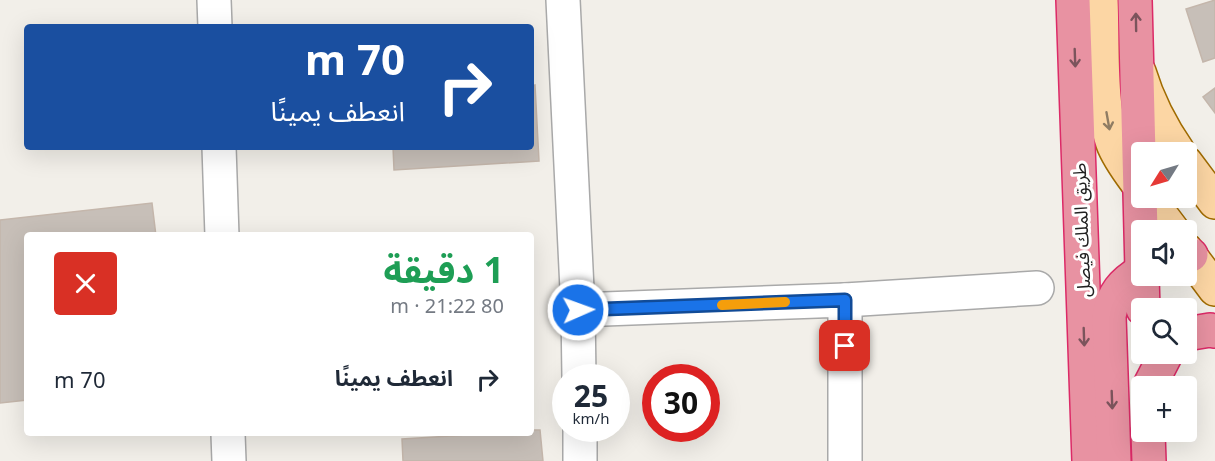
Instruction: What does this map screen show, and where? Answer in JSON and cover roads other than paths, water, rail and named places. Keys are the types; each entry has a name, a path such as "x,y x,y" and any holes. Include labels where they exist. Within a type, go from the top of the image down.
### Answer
{"highway":[{"name":"طريق الملك فيصل","path":"1073,0 1089,461"},
{"path":"1135,0 1141,142"},
{"path":"1114,461 1109,316 1112,301 1119,288 1131,277"},
{"path":"1197,332 1215,331"},
{"path":"1148,442 1149,461"}],"main road":[{"path":"1101,0 1105,107 1114,147 1131,173"},
{"path":"1137,67 1146,98 1172,142"},
{"path":"1197,178 1215,202"},
{"path":"1157,208 1166,220"},
{"path":"1197,260 1215,289"}],"street":[{"path":"214,0 215,24"},
{"path":"563,0 579,364"},
{"path":"219,150 222,232"},
{"path":"578,310 845,300 1037,288"},
{"path":"845,300 845,461"},
{"path":"228,436 229,461"},
{"path":"580,442 580,461"}]}
